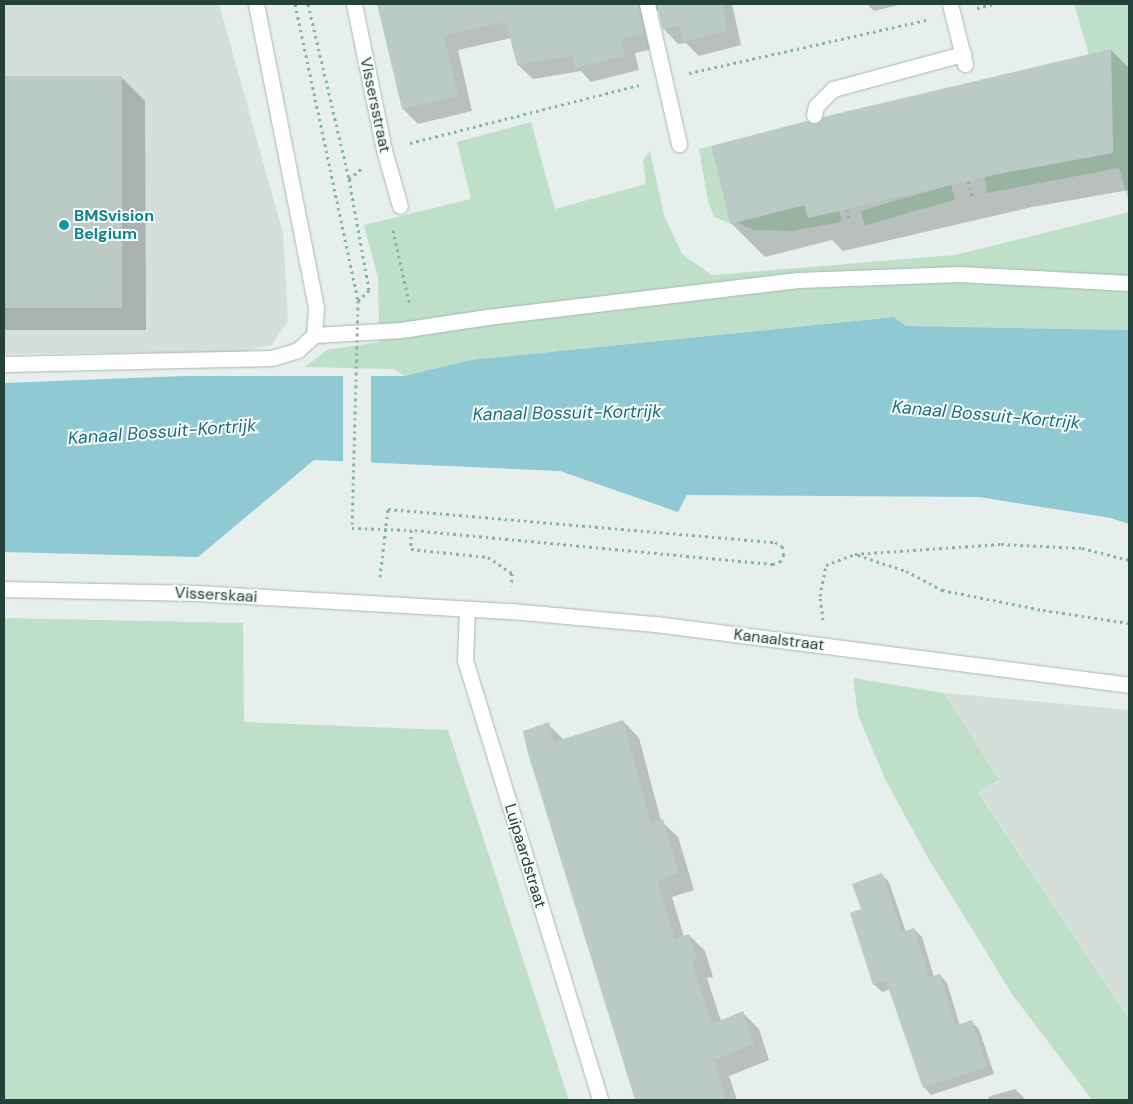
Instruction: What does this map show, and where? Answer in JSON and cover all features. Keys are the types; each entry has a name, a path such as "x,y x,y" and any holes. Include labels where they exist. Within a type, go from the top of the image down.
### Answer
{"street":[{"path":"256,4 316,308 314,335"},
{"name":"Vissersstraat","path":"354,4 384,150 400,206"},
{"path":"646,4 679,144"},
{"path":"814,115 816,106 833,89 964,59 950,4"},
{"path":"4,364 272,358 298,350 314,335 415,328 798,280 959,274 1129,283"},
{"name":"Visserskaai","path":"4,589 196,593 428,606"},
{"name":"Kanaalstraat","path":"428,606 511,611 655,624 1129,685"},
{"name":"Luipaardstraat","path":"467,609 465,660 600,1100"}],"path":[{"path":"295,4 358,301 352,528 413,531 773,564 781,560 784,554 782,546 775,542 388,509 378,603"},
{"path":"308,4 349,179 369,290 358,301"},
{"path":"349,179 384,150"},
{"path":"968,181 972,196"},
{"path":"400,206 390,218 415,328"},
{"path":"847,209 850,221"},
{"path":"413,531 411,549 488,557 512,573 511,611"},
{"path":"826,646 820,596 826,565 856,554 1001,544 1082,548 1129,560"},
{"path":"856,554 906,571 942,590 1042,610 1129,623"}],"shaded area":[{"path":"4,4 219,4 283,233 288,321 272,345 240,352 4,354"},
{"path":"944,693 1129,710 1129,1020 978,791 999,781"}],"green space":[{"path":"1074,4 1129,4 1129,203 1119,168 987,193 985,176 1113,153 1111,49 1089,55"},
{"path":"531,122 555,209 646,184 643,160 650,151 664,215 682,254 712,275 955,255 1129,212 1129,330 906,326 894,317 470,360 404,376 394,369 305,367 327,350 379,342 378,278 364,225 471,199 457,142"},
{"path":"711,146 730,223 714,217 708,201 699,149"},
{"path":"951,185 955,199 865,225 861,211"},
{"path":"804,205 808,218 839,211 842,222 790,231 754,230 735,222"},
{"path":"4,618 243,623 244,722 448,730 569,1100 4,1100"},
{"path":"853,678 944,693 999,780 978,792 1129,1020 1129,1100 1092,1100 1012,994 927,856 885,779 858,715"}],"water":[{"name":"Kanaal Bossuit-Kortrijk","path":"894,317 906,326 1129,330 1129,524 1111,518 979,497 687,495 678,512 560,471 314,460 198,557 4,552 4,383 184,376 404,376 470,360"}],"pier":[{"path":"343,374 371,374 371,465 343,465"}],"building":[{"path":"377,4 638,4 644,34 621,39 625,56 575,68 572,56 517,65 506,22 444,35 458,96 402,109"},
{"path":"657,4 723,4 727,31 683,42 679,26 663,30"},
{"path":"1111,49 1113,153 998,174 808,218 805,205 730,224 711,146 807,121 816,124 823,117"},
{"name":"BMSvision Belgium","path":"4,76 122,76 122,308 4,308"},
{"path":"623,720 651,823 663,819 679,873 657,881 675,939 689,934 697,960 692,962 712,1024 743,1011 754,1044 714,1060 726,1100 635,1100 527,750 523,731 549,722 554,742"},
{"path":"882,873 902,932 914,928 929,977 940,974 955,1026 972,1020 987,1067 923,1088 886,981 873,985 850,913 861,909 852,884"}],"place":[{"name":"BMSvision Belgium","path":"64,225"}]}
